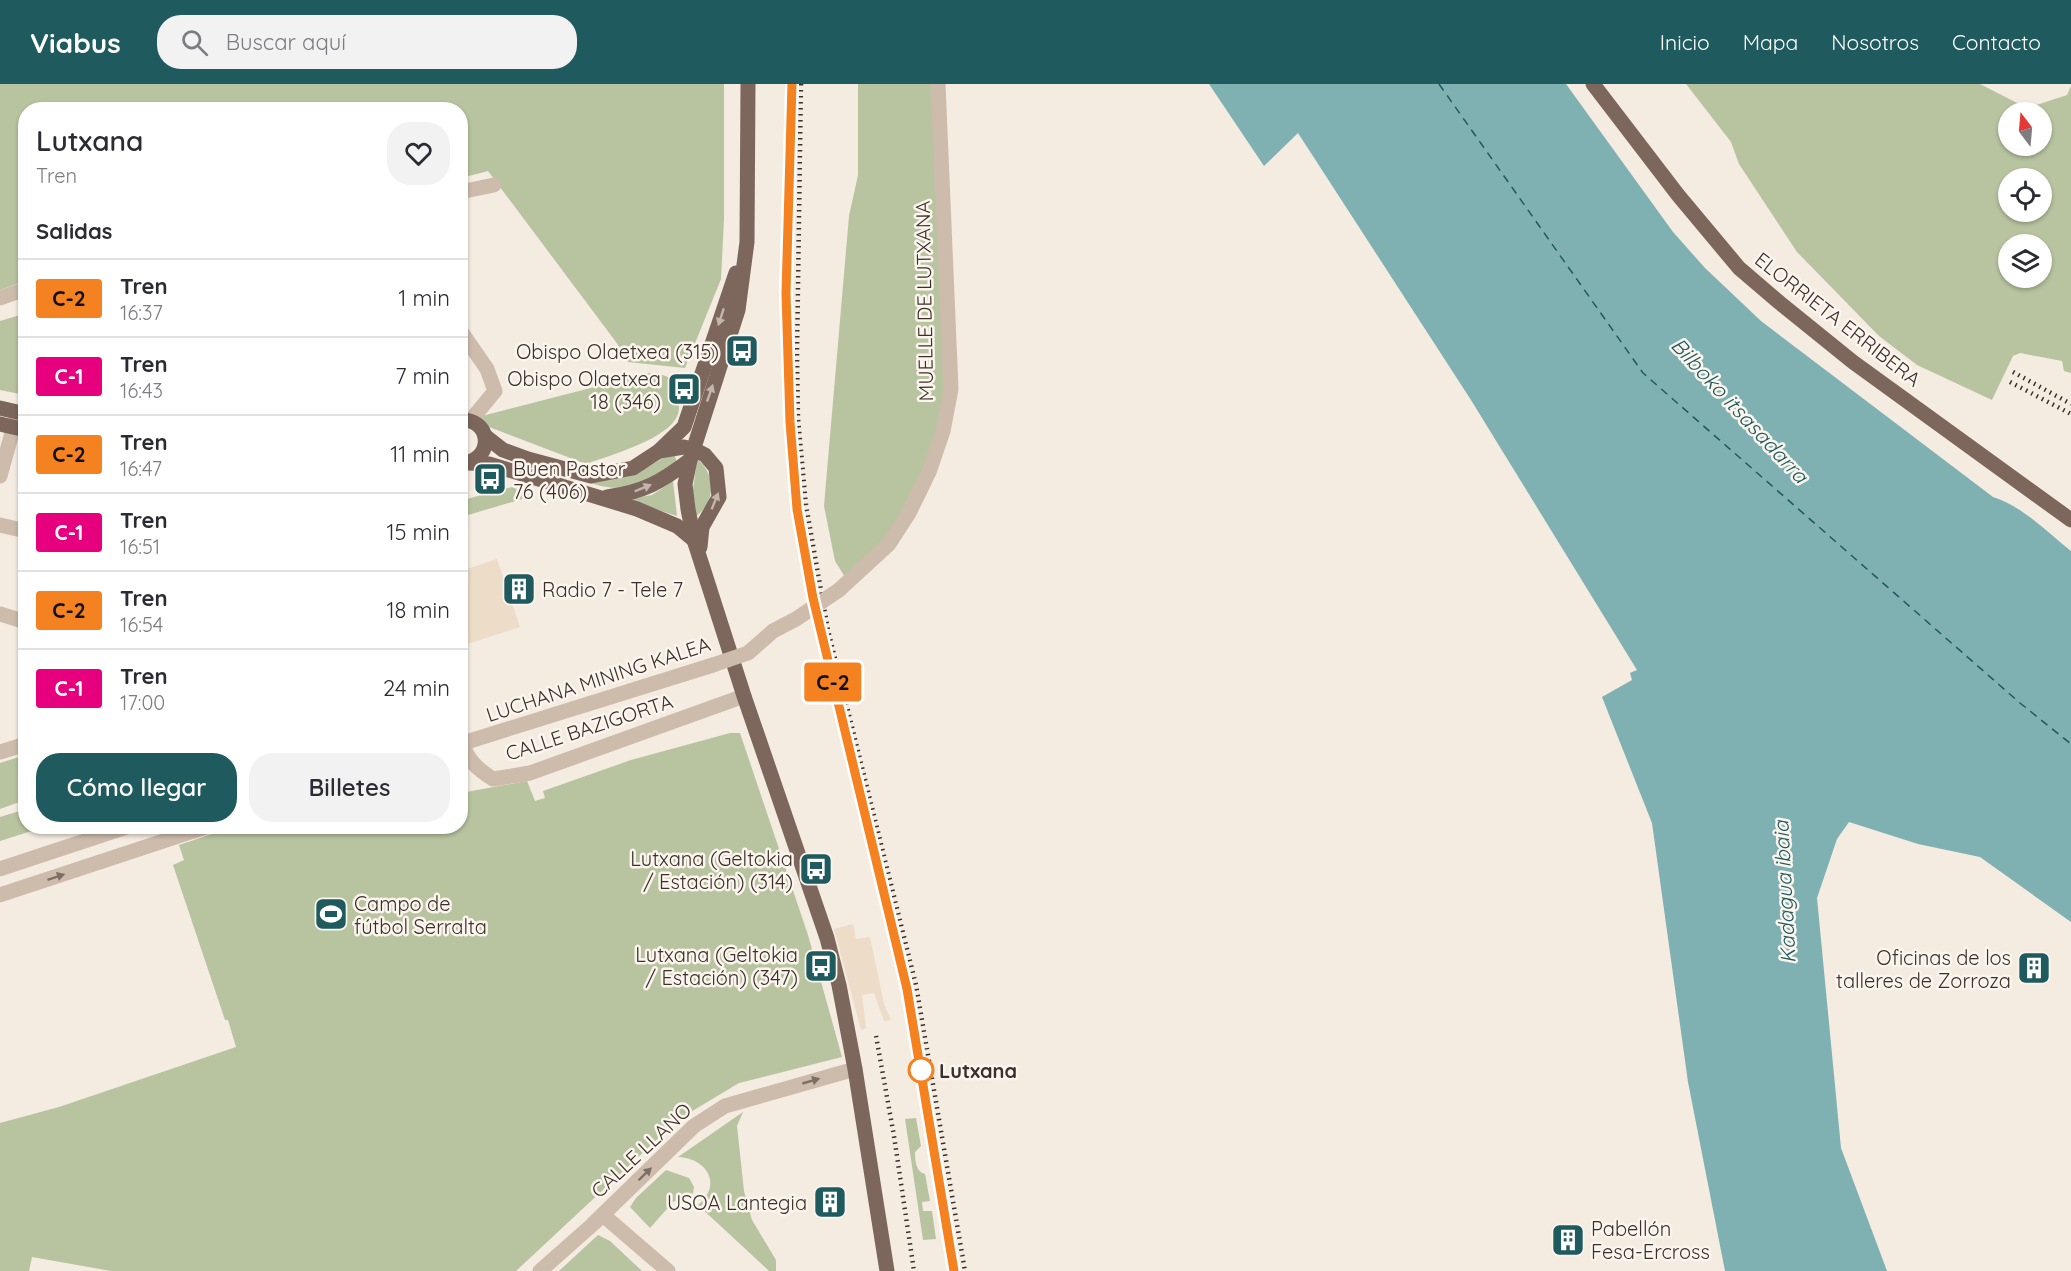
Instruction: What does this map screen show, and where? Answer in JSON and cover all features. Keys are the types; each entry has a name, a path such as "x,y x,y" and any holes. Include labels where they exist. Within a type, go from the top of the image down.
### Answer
{"main road":[{"path":"601,498 628,494 662,480 686,456 738,310 747,242 748,84"},
{"name":"ELORRIETA ERRIBERA","path":"1593,84 1678,195 1739,268 1853,362 2071,520"},
{"path":"747,242 684,427 686,456 681,510 684,522 694,540 744,696 827,938 839,985 855,1069 887,1271"},
{"path":"0,408 16,421"},
{"path":"468,421 477,424 485,436 503,450 591,476 633,468 658,451 684,427"},
{"path":"468,461 480,456 486,443 485,436"},
{"path":"658,451 686,456 705,455 716,468 719,497 702,527 699,556"},
{"path":"468,463 489,464 637,509 677,526 694,540"}],"street":[{"name":"MUELLE DE LUTXANA","path":"748,653 773,631 796,619 839,590 890,544 909,513 929,472 943,431 951,378 938,84"},
{"path":"468,190 494,184"},
{"path":"0,298 18,292"},
{"path":"468,342 487,369 495,391 484,406 468,418"},
{"path":"0,476 16,421"},
{"path":"0,525 18,529"},
{"path":"0,614 18,620"},
{"name":"LUCHANA MINING KALEA","path":"468,742 748,653"},
{"name":"CALLE BAZIGORTA","path":"468,757 478,770 493,779 512,777 530,773 744,696"},
{"path":"0,752 18,746"},
{"path":"0,869 106,834"},
{"path":"0,895 185,834"},
{"name":"CALLE LLANO","path":"540,1271 603,1215 694,1126 716,1111 724,1106 855,1069"},
{"path":"603,1215 668,1271"}],"green space":[{"path":"0,84 724,84 724,219 721,279 685,368 628,362 616,342 488,171 468,176 468,102 18,102 18,284 0,290"},
{"path":"858,84 938,84 951,389 909,513 850,585 835,561 824,506 849,216 858,175"},
{"path":"1686,84 1980,84 2015,102 1998,102 1998,156 2052,156 2052,102 2045,102 2067,95 2071,86 2071,373 2064,371 2062,361 2020,353 2013,356 1992,400 1917,365 1879,336 1797,252 1739,164 1731,142"},
{"path":"18,316 18,394 0,390 0,321"},
{"path":"649,373 667,377 676,386 679,409 673,423 664,431 638,445 586,464 484,425 482,416"},
{"path":"669,454 674,454 677,462 674,465 649,480 630,487 612,488 575,478 629,474 650,466"},
{"path":"697,459 708,472 711,488 707,503 696,516 693,490"},
{"path":"673,481 677,516 625,500 652,495"},
{"path":"512,487 532,496 468,515 468,499"},
{"path":"730,733 740,733 808,935 842,1057 739,1083 679,1119 516,1271 111,1271 32,1257 29,1271 0,1271 0,1123 59,1107 236,1047 173,865 184,860 179,845 212,834 468,834 468,792 527,781 535,801 545,798 543,791 631,760"},
{"path":"18,757 18,803 0,809 0,763"},
{"path":"18,812 18,834 22,834 0,841 0,817"},
{"path":"743,1112 737,1126 744,1191 752,1220 776,1260 776,1271 769,1271 698,1205 710,1189 708,1174 697,1162 678,1157"},
{"path":"916,1118 921,1146 915,1152 916,1162 918,1169 925,1174 930,1201 922,1202 923,1211 932,1211 936,1239 923,1240 905,1119"},
{"path":"666,1170 689,1178 694,1187 693,1193 673,1202 650,1228 630,1207 636,1198"},
{"path":"598,1235 610,1241 642,1271 559,1271"}],"shaded area":[{"path":"497,559 520,627 468,644 468,569"},
{"path":"853,924 856,939 870,937 884,1004 891,1020 884,1021 874,993 862,995 866,1028 861,1030 834,929"}],"water":[{"path":"1209,84 1566,84 1673,232 1705,268 1761,321 1993,497 2024,513 2071,551 2071,922 1980,857 1918,844 1849,822 1837,839 1817,898 1841,1148 1887,1271 1725,1271 1688,1082 1652,823 1602,697 1632,680 1630,673 1637,670 1471,400 1298,133 1264,166"}],"ferry route":[{"path":"1439,84 1643,373 2020,703 2071,744"}],"railway":[{"path":"801,84 797,355 798,418 806,505 828,630 916,985 965,1271"},
{"path":"788,361 786,293 792,85"},
{"path":"2013,372 2071,404"},
{"path":"2010,382 2071,414"},
{"path":"796,493 802,534"},
{"path":"805,555 819,625"},
{"path":"831,675 907,989 954,1271"},
{"path":"876,1036 894,1136 914,1271"}],"train":[{"name":"C-2","path":"792,84 786,293 790,422 797,509 813,598 907,989 954,1271"}],"place":[{"name":"Obispo Olaetxea (315)","path":"742,351"},
{"name":"Obispo Olaetxea 18 (346)","path":"684,389"},
{"name":"Buen Pastor 76 (406)","path":"490,479"},
{"name":"Radio 7 - Tele 7","path":"519,589"},
{"name":"Lutxana (Geltokia / Estación) (314)","path":"816,869"},
{"name":"Campo de fútbol Serralta","path":"331,914"},
{"name":"Lutxana (Geltokia / Estación) (347)","path":"821,966"},
{"name":"Oficinas de los talleres de Zorroza","path":"2034,968"},
{"name":"Lutxana","path":"921,1070"},
{"name":"USOA Lantegia","path":"830,1202"},
{"name":"Pabellón Fesa-Ercross","path":"1568,1240"}],"water label":[{"name":"Bilboko itsasadarra","path":"1740,410"},
{"name":"Kadagua ibaia","path":"1784,892"}]}
